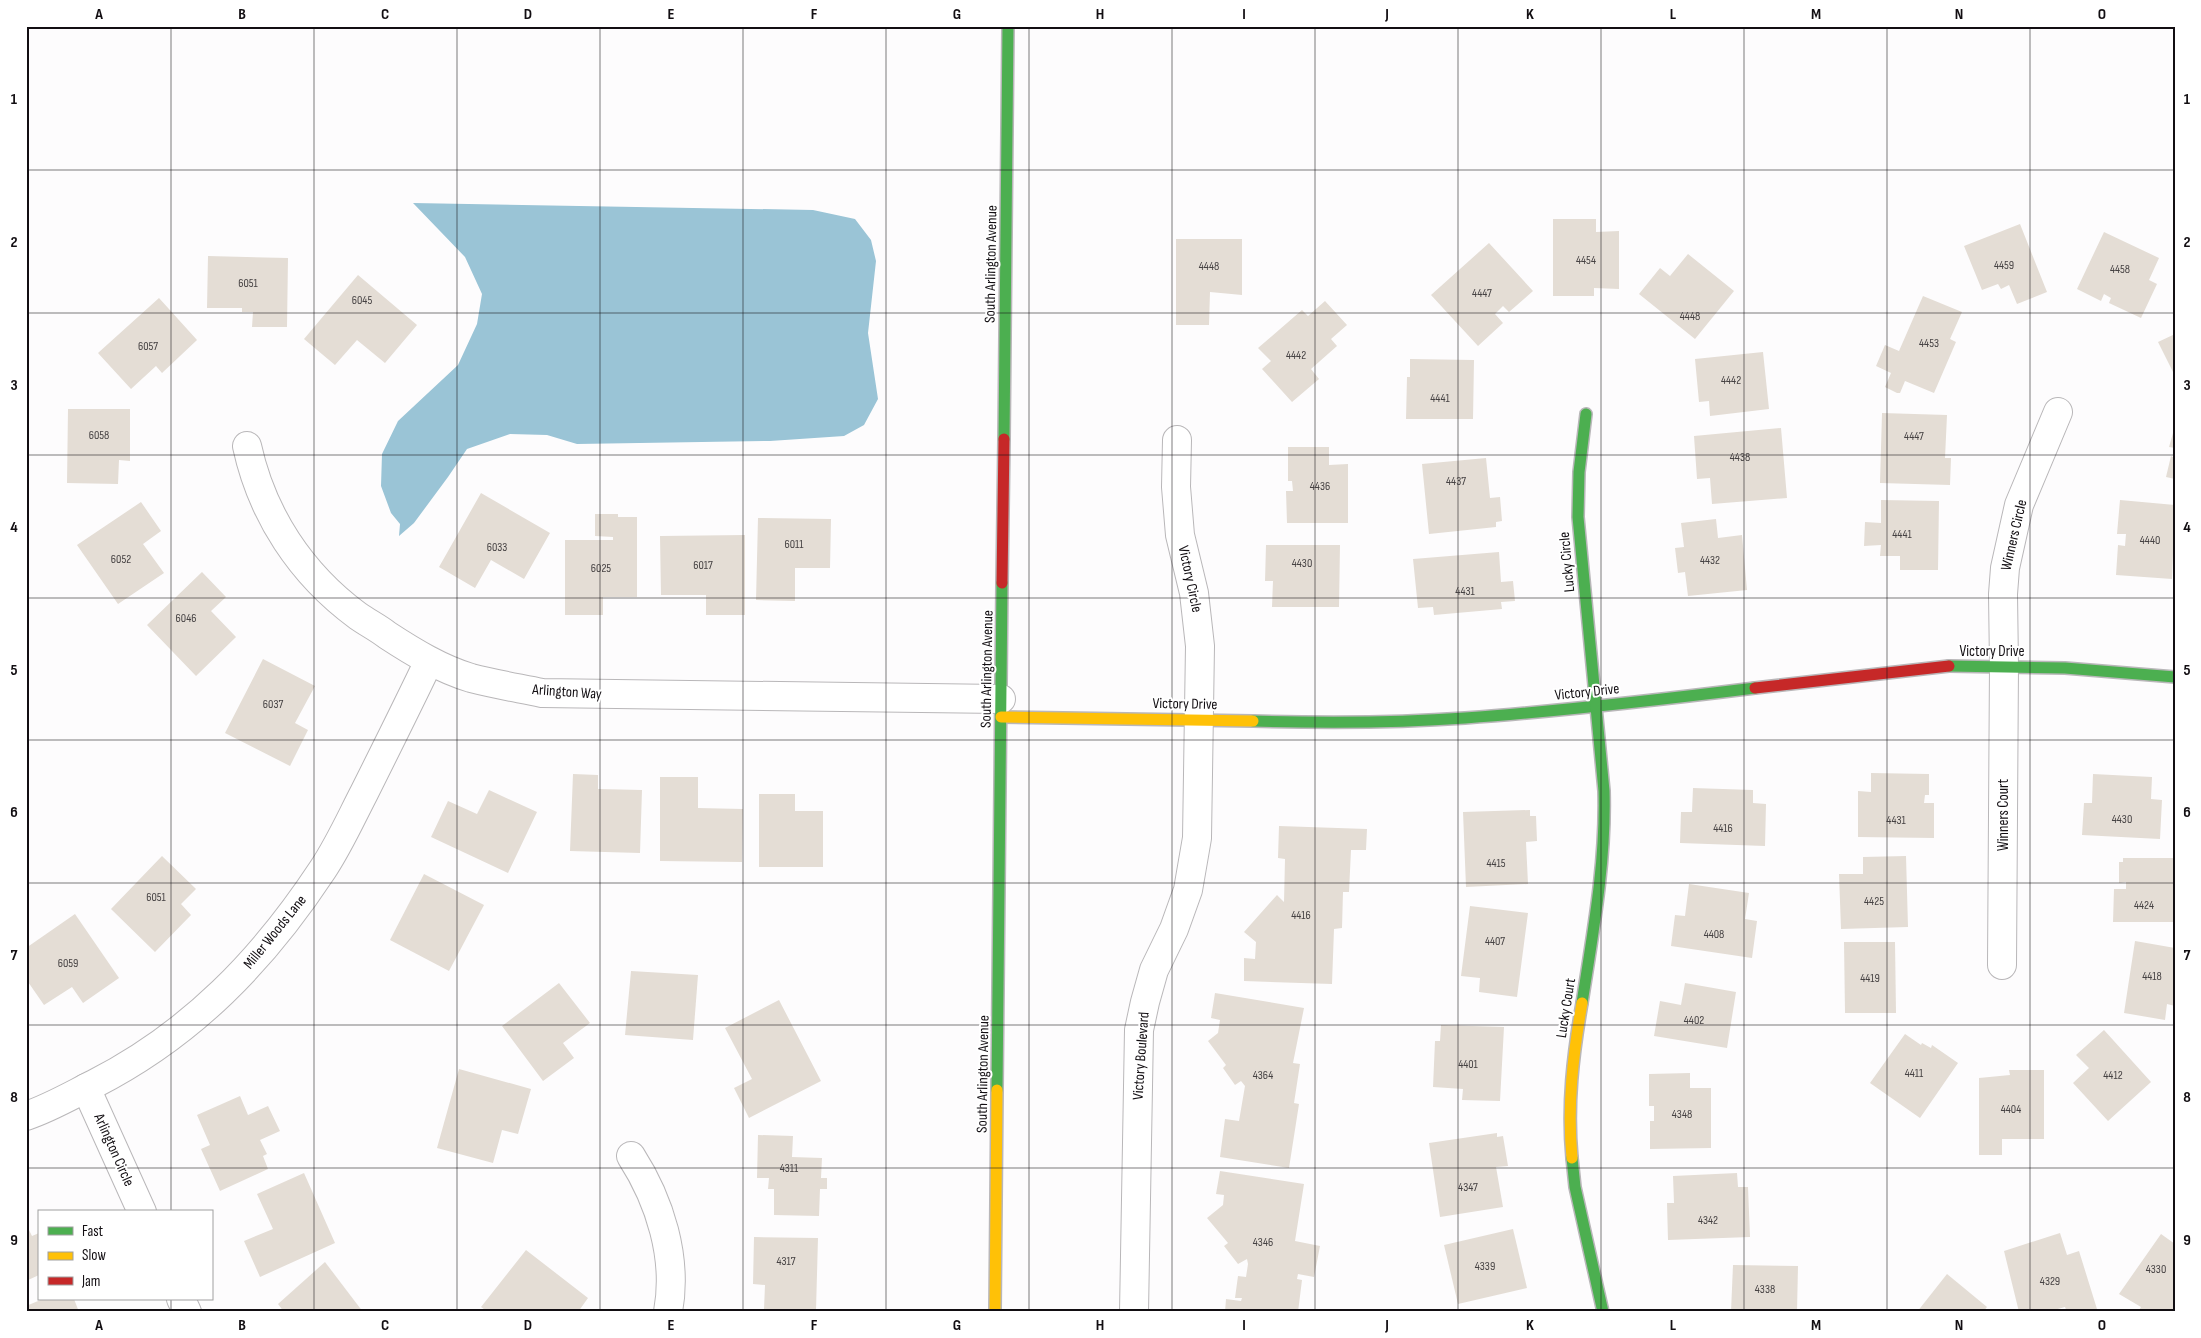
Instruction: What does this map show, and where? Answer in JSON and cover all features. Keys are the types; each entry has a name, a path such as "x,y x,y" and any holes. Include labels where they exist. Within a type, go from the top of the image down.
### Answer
{"street":[{"name":"South Arlington Avenue","path":"995,1312 1008,26"},
{"name":"Winners Circle","path":"2004,665 2003,594 2009,542 2019,505 2058,412"},
{"name":"Lucky Circle","path":"1586,414 1579,472 1578,517 1596,707"},
{"name":"Victory Circle","path":"1177,440 1176,487 1180,535 1193,585 1199,624 1199,719"},
{"name":"Arlington Way","path":"248,446 261,491 278,528 312,576 359,617 430,661 470,678 542,693 1001,708"},
{"name":"Miller Woods Lane","path":"26,1116 42,1110 129,1065 170,1038 208,1007 266,948 296,910 340,840 430,661"},
{"name":"Victory Drive","path":"1001,708 1199,719 1342,723 1396,722 1596,707 1946,666 2004,665 2175,677"},
{"name":"Winners Court","path":"2002,965 2004,665"},
{"name":"Lucky Court","path":"1596,707 1604,798 1604,854 1572,1064 1569,1126 1576,1187 1603,1312"},
{"name":"Victory Boulevard","path":"1134,1312 1139,1030 1144,1002 1154,970 1174,929 1191,880 1197,838 1199,719"},
{"name":"Arlington Circle","path":"86,1088 141,1210"},
{"path":"631,1156 654,1199 664,1228 670,1276 668,1312"},
{"path":"182,1300 187,1312"}],"water":[{"path":"413,203 813,210 855,219 871,240 876,261 868,333 878,399 864,425 844,436 770,441 577,444 547,435 510,434 467,449 414,523 399,536 400,524 391,513 381,486 382,454 398,421 458,365 477,324 482,294 465,257"}],"building":[{"path":"1553,219 1596,219 1596,232 1619,231 1619,289 1594,288 1594,296 1553,296"},
{"path":"2020,224 2047,292 2017,304 2009,285 2001,289 1998,284 1982,290 1964,246"},
{"path":"2104,232 2159,258 2149,280 2157,284 2141,318 2109,303 2111,298 2104,294 2101,301 2077,289"},
{"path":"1176,239 1242,239 1242,295 1210,292 1209,325 1176,325"},
{"path":"1489,243 1533,291 1509,312 1503,306 1495,314 1503,323 1478,346 1431,295"},
{"path":"1688,254 1734,291 1695,339 1639,294 1660,268 1670,276"},
{"path":"208,256 288,258 287,327 252,327 253,312 242,312 242,308 207,308"},
{"path":"358,275 417,325 385,363 357,340 335,365 304,339"},
{"path":"1923,296 1962,312 1950,339 1956,342 1934,393 1905,381 1900,393 1897,393 1885,387 1891,373 1876,366 1885,345 1899,351"},
{"path":"159,298 197,340 162,373 156,366 131,389 98,353"},
{"path":"1325,301 1347,325 1331,339 1337,346 1311,369 1319,379 1292,402 1262,369 1271,361 1258,348 1302,310 1308,316"},
{"path":"2175,334 2175,376 2158,342"},
{"path":"1763,352 1769,409 1710,416 1709,401 1699,402 1695,359"},
{"path":"1410,359 1474,360 1473,419 1406,419 1407,377 1410,377"},
{"path":"68,409 130,409 130,461 119,460 118,484 67,483"},
{"path":"1882,413 1947,415 1945,458 1951,458 1950,485 1880,483"},
{"path":"2175,426 2175,448 2169,447"},
{"path":"1781,428 1787,498 1712,504 1710,478 1697,479 1694,436"},
{"path":"1288,447 1329,447 1329,465 1348,464 1348,523 1287,523 1286,491 1293,491 1292,481 1288,481"},
{"path":"2171,456 2175,458 2175,479 2166,477"},
{"path":"1486,458 1490,498 1500,497 1502,521 1496,522 1496,527 1429,534 1422,464"},
{"path":"481,493 550,533 524,579 491,560 475,588 439,567"},
{"path":"1881,500 1939,501 1938,570 1900,570 1900,556 1880,556 1881,545 1864,546 1865,522 1881,523"},
{"path":"2120,500 2175,505 2172,579 2116,575 2118,545 2125,546 2126,534 2117,534"},
{"path":"141,502 161,531 143,544 164,573 118,604 77,545"},
{"path":"595,514 618,514 618,517 637,517 637,597 603,597 603,615 565,615 565,540 613,540 613,537 595,536"},
{"path":"758,518 831,519 830,568 795,568 795,601 756,600"},
{"path":"1716,519 1718,538 1742,535 1747,590 1688,596 1685,572 1678,573 1675,548 1684,547 1681,523"},
{"path":"745,535 745,615 706,615 706,595 661,595 660,536"},
{"path":"1266,545 1340,545 1339,607 1272,607 1273,581 1265,581"},
{"path":"1499,552 1501,582 1513,581 1515,601 1501,602 1502,609 1434,615 1433,607 1418,608 1413,559"},
{"path":"202,572 226,597 211,611 236,637 196,676 147,625"},
{"path":"263,659 315,686 295,723 308,730 290,766 225,733"},
{"path":"1871,773 1929,774 1929,795 1925,795 1924,803 1934,803 1934,838 1858,837 1858,791 1871,792"},
{"path":"573,774 598,775 598,789 642,790 640,853 570,851"},
{"path":"2093,774 2152,777 2151,799 2162,800 2160,839 2082,835 2084,803 2092,803"},
{"path":"660,777 698,777 698,808 743,809 742,862 660,861"},
{"path":"1693,788 1753,790 1753,803 1766,804 1765,846 1680,843 1681,812 1692,812"},
{"path":"489,790 537,812 508,873 431,837 448,801 477,814"},
{"path":"759,794 795,794 795,811 823,811 823,867 759,867"},
{"path":"1530,810 1530,816 1536,816 1537,841 1526,842 1528,884 1466,887 1463,812"},
{"path":"1279,826 1367,829 1366,850 1351,850 1349,892 1343,892 1342,928 1334,929 1332,984 1244,981 1244,958 1255,959 1256,942 1244,932 1277,895 1284,902 1285,859 1278,858"},
{"path":"162,856 196,889 181,904 191,915 155,952 111,909"},
{"path":"1906,856 1908,927 1841,929 1839,874 1863,874 1863,857"},
{"path":"2123,858 2175,858 2175,922 2113,922 2114,889 2126,889 2126,882 2119,883 2119,862 2123,862"},
{"path":"424,874 484,905 449,971 390,940"},
{"path":"1689,884 1749,893 1745,919 1757,921 1752,958 1671,946 1675,915 1685,916"},
{"path":"1470,906 1528,913 1517,997 1479,992 1480,978 1461,976"},
{"path":"75,914 119,978 83,1003 72,987 44,1005 26,979 26,948"},
{"path":"2135,941 2175,948 2175,1006 2167,1004 2165,1020 2124,1013"},
{"path":"1844,942 1895,942 1896,1013 1845,1013"},
{"path":"631,971 698,975 693,1040 625,1035"},
{"path":"559,983 590,1023 563,1043 574,1058 543,1081 502,1026"},
{"path":"1685,983 1736,992 1727,1048 1654,1036 1660,1001 1681,1005"},
{"path":"1215,993 1304,1008 1293,1063 1300,1064 1294,1103 1299,1104 1289,1168 1220,1157 1225,1119 1239,1121 1245,1086 1241,1081 1235,1085 1223,1068 1226,1065 1208,1041 1218,1033 1220,1020 1211,1018"},
{"path":"779,1000 821,1081 749,1118 734,1088 752,1079 725,1028"},
{"path":"1441,1025 1504,1027 1500,1101 1462,1100 1463,1089 1433,1087 1435,1041 1440,1041"},
{"path":"2104,1030 2151,1082 2108,1121 2073,1083 2089,1068 2076,1055"},
{"path":"1905,1034 1921,1045 1922,1043 1931,1048 1932,1045 1958,1063 1920,1118 1870,1083"},
{"path":"459,1069 531,1089 518,1134 502,1130 493,1163 437,1148"},
{"path":"2009,1070 2044,1070 2044,1139 2002,1139 2002,1155 1979,1155 1979,1078 2010,1075"},
{"path":"1690,1073 1690,1088 1711,1088 1711,1148 1650,1149 1650,1121 1654,1121 1654,1106 1649,1106 1649,1074"},
{"path":"240,1096 248,1115 268,1106 280,1131 260,1140 267,1154 263,1156 268,1169 220,1191 201,1149 210,1145 197,1115"},
{"path":"1497,1133 1497,1137 1503,1136 1508,1166 1496,1167 1503,1207 1440,1217 1429,1143"},
{"path":"758,1135 793,1136 792,1157 822,1158 821,1178 827,1178 827,1189 820,1189 819,1216 774,1215 774,1189 768,1189 769,1178 757,1178"},
{"path":"1220,1171 1304,1184 1295,1241 1320,1246 1314,1277 1298,1274 1297,1279 1302,1280 1298,1312 1225,1312 1226,1299 1241,1301 1242,1298 1235,1298 1238,1276 1246,1277 1248,1264 1247,1259 1238,1264 1224,1246 1228,1243 1207,1218 1223,1205 1224,1195 1216,1194"},
{"path":"304,1173 335,1243 260,1277 244,1241 273,1229 257,1194"},
{"path":"1737,1173 1738,1187 1748,1187 1750,1237 1668,1240 1667,1203 1674,1203 1673,1176"},
{"path":"26,1224 32,1236 38,1233 38,1275 26,1281"},
{"path":"1513,1229 1527,1288 1458,1304 1444,1245"},
{"path":"2060,1233 2067,1255 2079,1251 2097,1309 2087,1312 2067,1312 2065,1307 2047,1312 2019,1312 2004,1251"},
{"path":"2161,1234 2175,1244 2175,1312 2138,1312 2141,1307 2119,1294"},
{"path":"754,1237 818,1238 816,1310 764,1309 765,1285 753,1284"},
{"path":"526,1250 588,1298 578,1312 547,1312 544,1309 541,1312 488,1312 481,1307"},
{"path":"325,1262 363,1312 284,1312 278,1304"},
{"path":"1733,1265 1798,1266 1797,1312 1731,1312"},
{"path":"1947,1274 1987,1307 1983,1312 1917,1312"},
{"path":"41,1300 74,1300 79,1312 26,1312 26,1306"}],"traffic: fast":[{"path":"1004,439 1008,26"},
{"path":"1582,1003 1598,897 1604,818 1604,791 1578,517 1579,472 1586,414"},
{"path":"997,1090 1002,583"},
{"path":"1949,666 2065,668 2175,677"},
{"path":"1253,721 1359,722 1465,718 1610,705 1755,688"},
{"path":"1572,1158 1575,1187 1603,1312"}],"traffic: slow":[{"path":"1001,717 1253,721"},
{"path":"1572,1158 1570,1119 1572,1080 1582,1003"},
{"path":"995,1312 997,1090"}],"traffic: jam":[{"path":"1002,583 1004,439"},
{"path":"1755,688 1949,666"}]}
